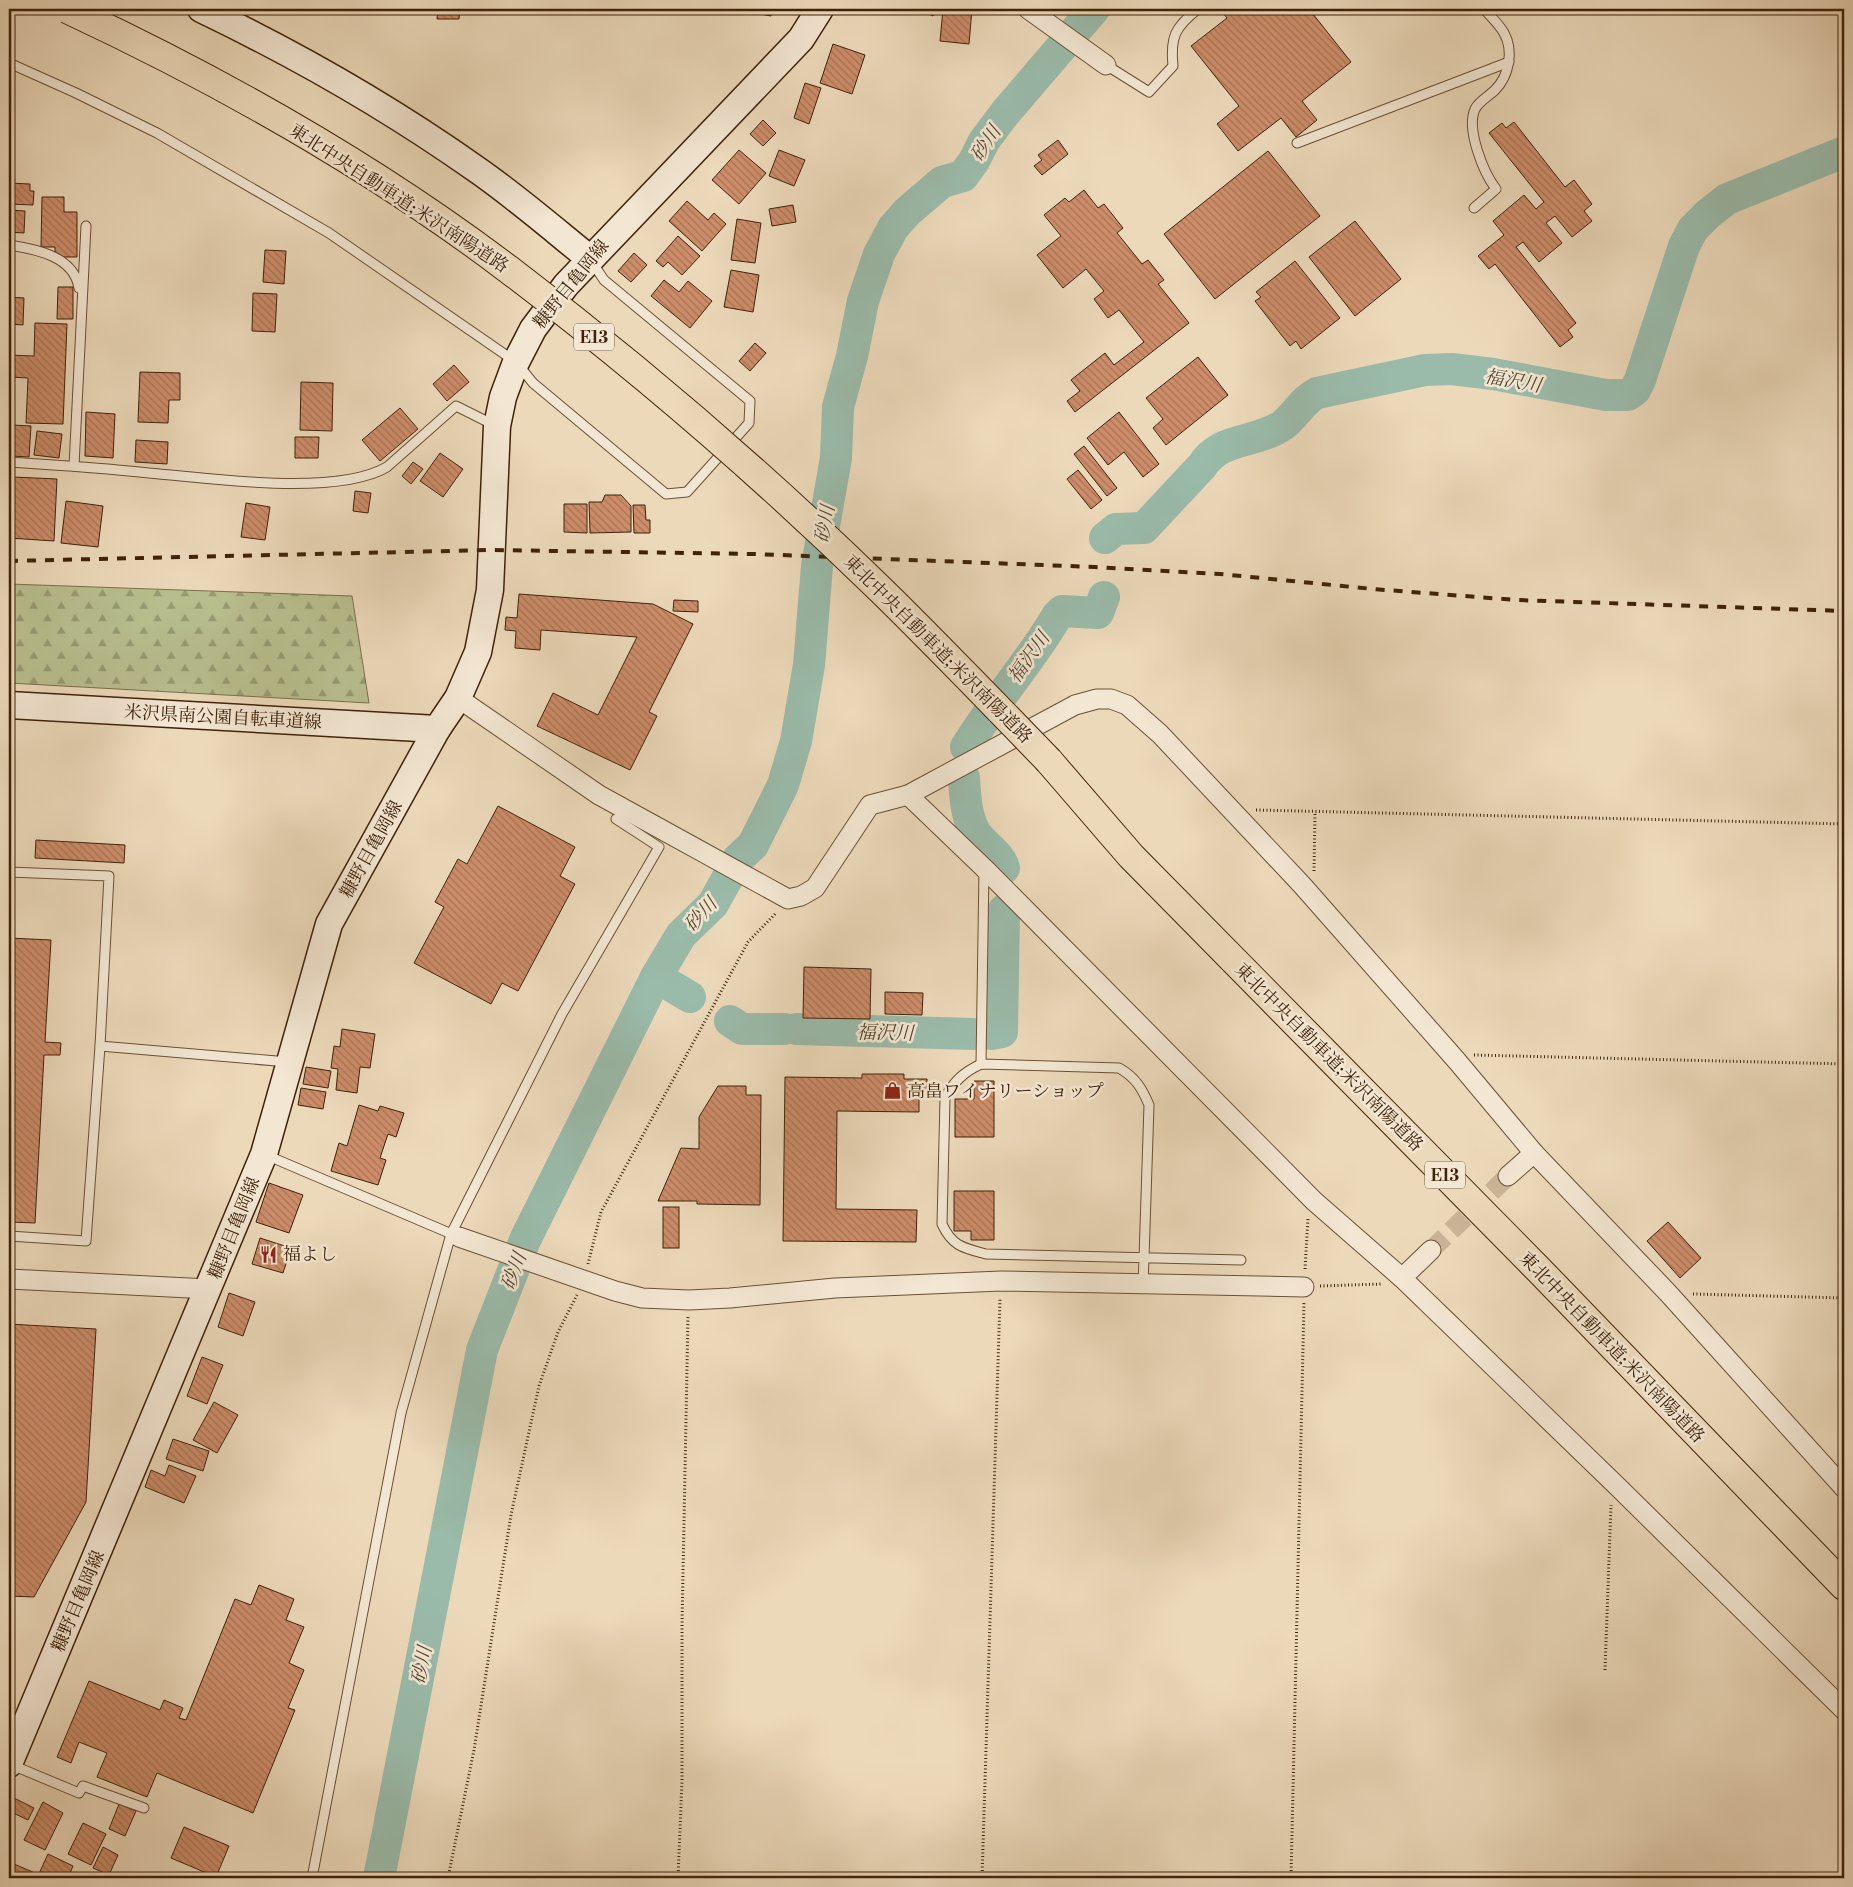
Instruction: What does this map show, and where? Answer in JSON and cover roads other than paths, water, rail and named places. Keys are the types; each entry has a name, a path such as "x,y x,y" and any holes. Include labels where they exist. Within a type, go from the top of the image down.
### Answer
{"highway":[{"name":"東北中央自動車道;米沢南陽道路","path":"67,9 177,62 284,122 390,187 506,268 698,424 801,515 882,591 1049,761 1140,845 1844,1569"},
{"name":"東北中央自動車道;米沢南陽道路","path":"1049,761 1131,856 1540,1272 1844,1586"}],"main road":[{"path":"201,9 236,26 359,94 476,169 589,258"},
{"name":"糠野目亀岡線","path":"9,1764 264,1154 329,924 437,729 458,698 478,652 487,616 490,590 497,426 503,397 516,362 534,328 589,258 801,39 820,9"},
{"name":"米沢県南公園自転車道線","path":"9,705 437,729"}],"street":[{"path":"1029,9 1106,65"},
{"path":"458,698 599,795 675,835 781,895 801,896 816,888 870,805 908,795 1075,705 1096,699 1111,699 1127,705 1143,717 1302,885 1457,1061 1534,1153 1668,1294 1844,1488"},
{"path":"908,795 984,868 1314,1201 1402,1278 1618,1486 1844,1710"},
{"path":"1508,1176 1534,1153"},
{"path":"455,1236 579,1279 642,1298 689,1300 835,1288 1001,1280 1143,1285 1304,1287"},
{"path":"1402,1278 1431,1250"},
{"path":"9,1279 209,1289"}],"lane":[{"path":"1106,65 1149,92 1173,66 1172,48 1174,34 1184,20 1198,9"},
{"path":"1474,208 1496,189 1487,176 1474,135 1472,120 1476,107 1504,79 1509,62 1509,50 1504,34 1484,9"},
{"path":"1297,143 1509,62"},
{"path":"9,63 76,93 157,133 329,233 516,362 533,383 666,494 687,492 749,424 750,401 604,280 589,258"},
{"path":"74,466 86,226"},
{"path":"9,245 41,250 59,260 77,278 81,300"},
{"path":"9,462 241,481 344,481 374,474 387,467 456,406 497,426"},
{"path":"312,1878 401,1413 455,1236 562,1014 659,847 616,819"},
{"path":"981,1064 984,868"},
{"path":"9,872 109,876 100,1046 86,1241 9,1236"},
{"path":"100,1046 290,1062"},
{"path":"1143,1285 1144,1258 1149,1105 1142,1088 1129,1074 1119,1068 981,1064 965,1071 952,1085 945,1098 942,1224 948,1238 965,1248 986,1254 1144,1258 1241,1260"},
{"path":"264,1154 455,1236"},
{"path":"9,1764 79,1793 82,1786 144,1808"}],"waterway":[{"name":"砂川","path":"379,1878 482,1350 525,1240 656,977 681,935 713,904 738,859 753,845 783,785 796,741 809,665 817,566 836,458 838,407 852,356 863,301 879,254 893,228 907,212 942,182 963,176 974,161 984,141 1005,113 1094,9"},
{"name":"福沢川","path":"1105,538 1116,529 1144,528 1210,456 1229,445 1273,431 1283,425 1317,393 1425,370 1452,369 1493,374 1606,395 1628,395 1635,390 1640,380 1684,246 1693,229 1727,199 1844,152"},
{"name":"福沢川","path":"966,747 1057,616 1062,611 1098,613 1104,597"},
{"name":"福沢川","path":"964,778 967,807 973,829 999,858 1004,868"},
{"name":"福沢川","path":"991,1034 1002,1032 1004,910"},
{"name":"福沢川","path":"656,977 690,997"},
{"name":"福沢川","path":"730,1021 742,1029 784,1029"},
{"name":"福沢川","path":"797,1029 974,1034"}],"tunnel":[{"path":"1431,1250 1508,1176"}],"railway":[{"path":"9,561 491,550 754,554 1095,567 1220,574 1373,589 1516,600 1844,611"}],"place":[{"name":"高畠ワイナリーショップ","path":"893,1091"},
{"name":"福よし","path":"269,1254"}]}
